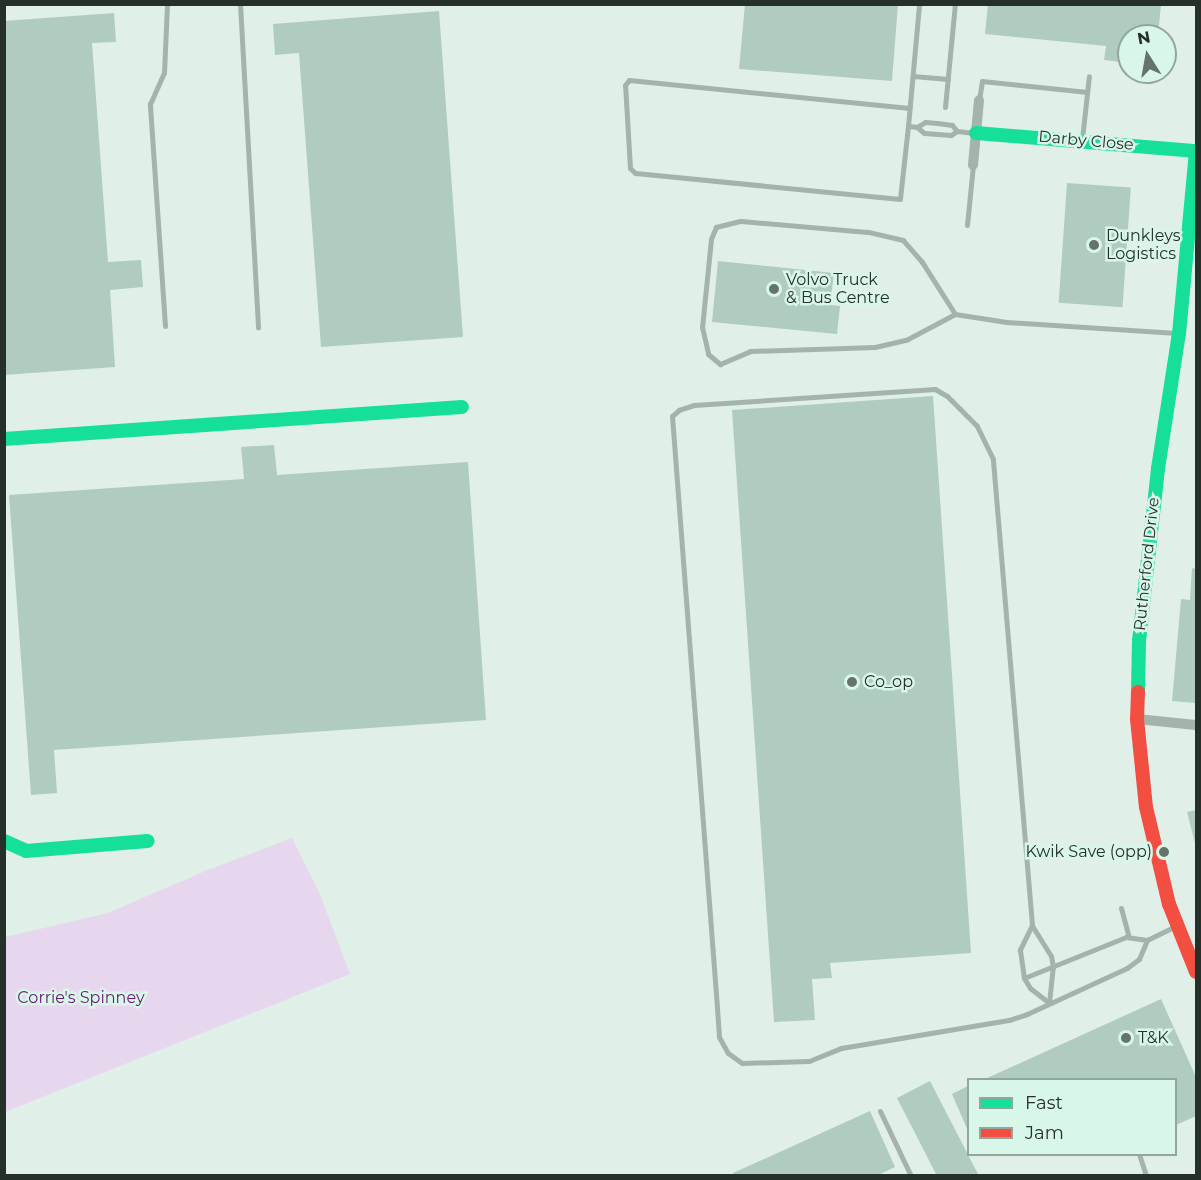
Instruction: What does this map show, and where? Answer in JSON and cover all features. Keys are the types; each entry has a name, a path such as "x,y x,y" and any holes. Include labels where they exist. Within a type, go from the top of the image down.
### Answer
{"street":[{"path":"973,165 980,100"},
{"name":"Darby Close","path":"976,133 1197,151"},
{"name":"Rutherford Drive","path":"1197,151 1192,250 1158,469 1142,618 1137,719 1146,807 1169,904 1197,972"},
{"path":"4,439 462,407"},
{"path":"1137,719 1197,725"},
{"path":"4,841 26,851 148,841"}],"lane":[{"path":"165,326 150,104 164,73 167,4"},
{"path":"240,4 258,328"},
{"path":"910,108 629,80 625,85 630,168 635,172 900,199 910,108 919,4"},
{"path":"945,107 955,4"},
{"path":"913,76 948,79"},
{"path":"1082,141 1089,76"},
{"path":"980,100 982,81 1087,92"},
{"path":"917,127 925,122 937,123 952,125 957,131"},
{"path":"908,126 917,127 924,133 951,135 957,131 976,133"},
{"path":"967,225 973,165"},
{"path":"955,314 914,251 903,240 867,232 740,222 716,227 711,239 702,327 708,354 720,364 750,351 875,348 906,340 955,314 1006,322 1179,333"},
{"path":"1049,1003 1053,967 1051,956 1032,925 993,459 977,426 947,396 934,388 694,405 679,410 672,416 719,1037 728,1053 741,1063 809,1061 841,1048 1009,1020 1068,996 1127,968 1139,959 1147,940"},
{"path":"1121,908 1129,937"},
{"path":"1032,925 1020,950 1024,978 1030,988 1049,1003"},
{"path":"1024,978 1129,937 1147,940 1178,925"},
{"path":"880,1111 911,1176"},
{"path":"1139,1156 1146,1176"}],"green space":[{"name":"Corrie's Spinney","path":"292,838 320,894 350,974 5,1112 5,937 108,913 205,871"}],"building":[{"path":"745,4 898,4 892,81 739,69"},
{"path":"988,4 1161,4 1159,24 1117,24 1117,62 1104,60 1106,46 985,34"},
{"path":"439,11 463,337 321,347 299,53 275,55 273,24"},
{"path":"114,13 116,42 92,43 108,262 141,260 143,287 110,290 115,367 4,375 4,21"},
{"name":"Dunkleys Logistics","path":"1067,183 1131,187 1122,307 1059,303"},
{"name":"Volvo Truck & Bus Centre","path":"718,261 834,273 830,305 840,306 837,334 712,322"},
{"name":"Co_op","path":"933,396 971,953 830,963 832,978 812,979 815,1020 774,1022 732,410"},
{"path":"274,445 277,475 468,462 486,720 54,750 57,793 31,795 9,495 244,479 241,447"},
{"path":"1192,568 1196,569 1196,703 1172,701 1181,599 1190,600"},
{"path":"1196,810 1196,847 1187,812"},
{"name":"T&K","path":"1161,999 1196,1077 1196,1116 1177,1125 1177,1078 987,1078"},
{"path":"930,1081 979,1176 937,1176 897,1098"},
{"path":"967,1086 967,1129 952,1094"},
{"path":"870,1111 895,1167 876,1176 734,1176 733,1173"}],"traffic: fast":[{"path":"976,133 1196,151 1179,333 1158,469 1139,640 1138,692"},
{"path":"4,439 462,407"},
{"path":"4,841 26,851 148,841"}],"traffic: jam":[{"path":"1138,692 1137,719 1146,807 1169,904 1196,972"}],"place":[{"name":"Dunkleys Logistics","path":"1094,245"},
{"name":"Volvo Truck & Bus Centre","path":"774,289"},
{"name":"Co_op","path":"852,682"},
{"name":"Kwik Save (opp)","path":"1164,852"},
{"name":"T&K","path":"1126,1038"}]}
